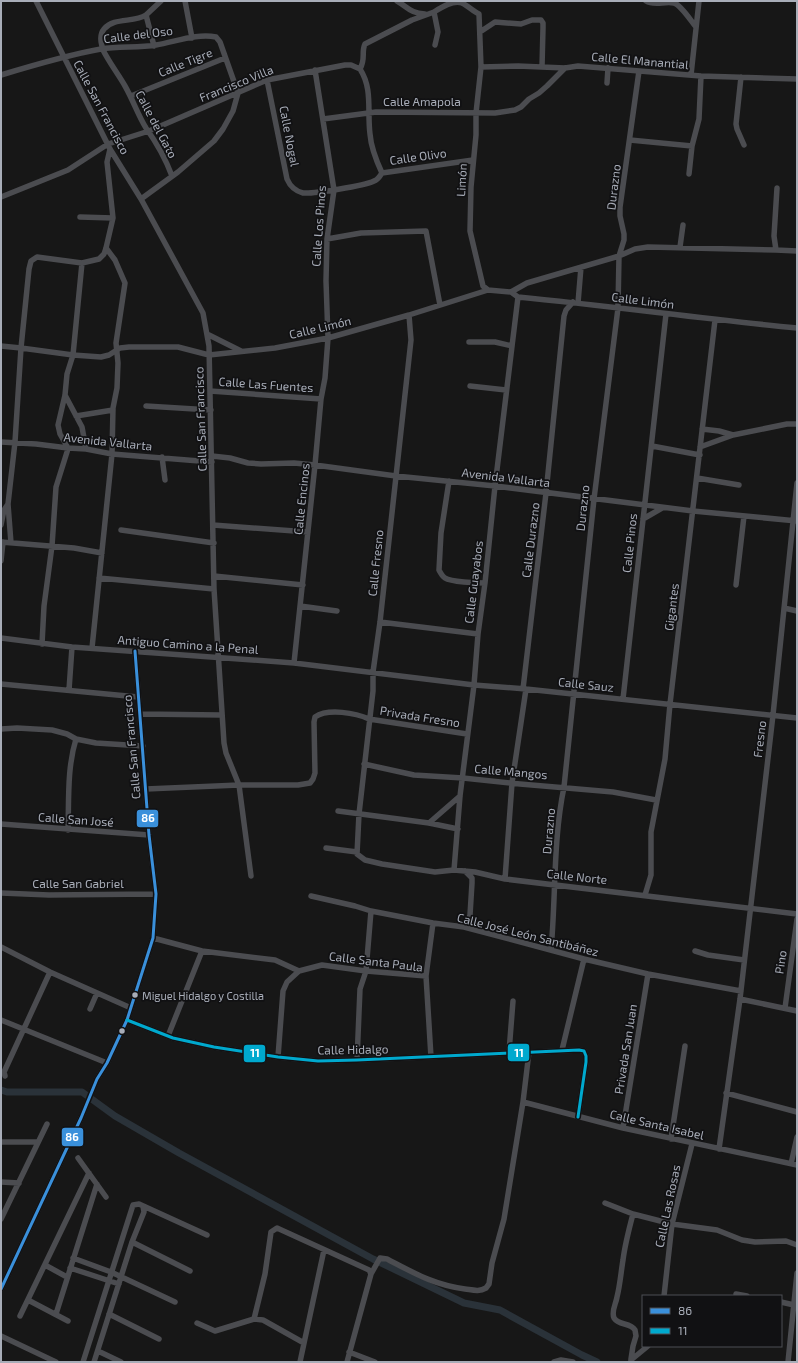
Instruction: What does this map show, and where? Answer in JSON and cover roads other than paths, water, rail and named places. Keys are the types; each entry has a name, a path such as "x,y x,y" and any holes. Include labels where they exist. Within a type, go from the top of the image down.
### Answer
{"street":[{"name":"Calle San Francisco","path":"36,1 109,146 141,199 203,313 209,355 214,589 221,715 226,753 239,785 251,876"},
{"path":"103,49 101,40 102,33 105,28 118,21 140,19 161,1"},
{"path":"185,1 192,38"},
{"path":"397,1 412,12 427,14"},
{"path":"646,1 651,3 674,3 679,6 696,27"},
{"path":"691,74 699,1"},
{"name":"Limón","path":"434,12 448,4 457,2 463,3 472,11 479,14 481,67 471,188 470,237 483,286 488,290"},
{"path":"382,172 374,155 369,132 368,84 360,69 364,60 363,47 365,44 412,20 434,12 438,32 434,45"},
{"path":"146,15 154,46"},
{"path":"480,32 488,25 495,22 521,24 532,20 541,20 544,28 542,67"},
{"name":"Calle del Oso","path":"1,75 64,57 103,49 154,46 207,36 216,37 220,42 225,58"},
{"name":"Calle del Gato","path":"103,49 131,96 172,176 141,199"},
{"path":"172,176 214,141 233,111 238,93 225,58"},
{"name":"Calle Tigre","path":"131,96 225,58"},
{"name":"Francisco Villa","path":"1,197 68,170 109,146 149,131 268,80 345,65 351,65 360,69"},
{"name":"Calle El Manantial","path":"481,67 565,68 578,66 701,76 797,79"},
{"name":"Calle Amapola","path":"323,119 369,112 495,113 515,110 521,107 529,99 540,93 565,68"},
{"path":"606,83 608,68"},
{"name":"Calle Los Pinos","path":"314,70 334,190 327,239 326,281 328,338"},
{"name":"Durazno","path":"551,950 560,810 564,787 594,499 618,308 619,256 624,240 620,207 639,71"},
{"path":"689,174 692,146 699,119 701,76"},
{"path":"741,77 736,124 744,145"},
{"name":"Calle Nogal","path":"268,80 287,179 289,185 299,192"},
{"path":"630,140 692,146"},
{"path":"11,543 8,504 15,442 20,348 29,269 31,261 37,257 82,263 99,259 104,254 112,218 107,162 109,146"},
{"name":"Calle Olivo","path":"299,192 309,193 334,190 373,182 380,177 382,172 473,160"},
{"path":"776,250 774,236 777,188"},
{"path":"80,217 112,218"},
{"path":"680,247 683,225"},
{"path":"327,239 361,233 426,231 440,305"},
{"path":"488,290 511,292 527,283 619,256 635,249 648,247 797,251"},
{"path":"92,648 112,454 113,410 118,388 118,350 116,343 125,283 116,260 106,248"},
{"path":"42,644 44,606 52,546 56,488 68,448 60,434 58,425 65,395 67,374 73,355 82,263"},
{"path":"575,302 581,267"},
{"name":"Calle Limón","path":"1,346 101,357 129,346 178,347 209,355 242,352 275,348 328,338 409,315 488,290"},
{"name":"Calle Limón","path":"511,292 518,297 575,302 714,320 797,328"},
{"name":"Calle Guayabos","path":"454,870 460,796 474,685 478,634 518,297"},
{"path":"558,301 562,307 564,316"},
{"name":"Calle Durazno","path":"505,879 512,783 546,493 564,316 566,310 575,302"},
{"name":"Calle Pinos","path":"624,699 666,314"},
{"name":"Calle Fresno","path":"357,853 359,814 373,691 373,672 380,622 411,340 409,315"},
{"name":"Gigantes","path":"645,895 651,875 651,832 665,759 714,320"},
{"path":"207,334 242,352"},
{"name":"Calle Encinos","path":"294,663 328,338"},
{"path":"469,342 495,342 512,346"},
{"path":"470,386 506,390"},
{"name":"Calle Las Fuentes","path":"210,391 321,399"},
{"path":"65,395 82,427 86,449"},
{"path":"146,406 211,410"},
{"path":"76,416 113,410"},
{"path":"700,448 733,435 787,424 797,424"},
{"path":"702,430 719,431 733,435"},
{"name":"Avenida Vallarta","path":"1,442 86,449 112,454 212,459 230,458 255,464 294,463 315,465 396,476 495,486 662,508 795,521"},
{"path":"652,446 700,455"},
{"path":"162,457 165,480"},
{"path":"697,478 739,486"},
{"path":"449,481 441,533 439,570 443,577 448,580 485,583"},
{"name":"Fresno","path":"740,999 795,521 797,483"},
{"path":"1,525 4,510 8,504"},
{"path":"643,519 662,508"},
{"path":"736,585 744,516"},
{"path":"213,525 308,532"},
{"path":"121,530 214,543"},
{"path":"1,561 2,542 74,548 102,553"},
{"path":"214,576 303,585"},
{"path":"99,578 214,589"},
{"path":"300,606 337,611"},
{"path":"784,608 797,611"},
{"path":"380,622 478,634"},
{"name":"Antiguo Camino a la Penal","path":"1,638 72,647 294,663 373,672"},
{"path":"69,690 72,647"},
{"name":"Calle San Francisco","path":"1,1289 3,1280 87,1104 97,1079 107,1063 127,1020 153,938 156,894 149,836 135,651"},
{"name":"Calle Sauz","path":"373,672 474,685 624,699 797,718"},
{"path":"1,684 138,697"},
{"name":"Privada Fresno","path":"239,785 298,785 310,783 313,779 314,773 315,717 324,713 359,714 369,719 467,734"},
{"path":"140,714 221,715"},
{"path":"1,737 1,729 18,728 52,730 67,734 76,739 96,743 143,746"},
{"path":"68,830 72,753 76,739"},
{"name":"Calle Mangos","path":"364,764 414,775 613,792 656,800"},
{"path":"146,789 239,785"},
{"path":"429,823 460,796"},
{"path":"338,812 429,823 458,829"},
{"name":"Calle San José","path":"1,824 149,836"},
{"name":"Calle Norte","path":"326,848 357,853 364,860 382,864 436,872 454,870 465,871 505,879 797,914"},
{"path":"464,928 470,915 472,883 472,878 465,871"},
{"path":"472,883 485,875"},
{"name":"Calle San Gabriel","path":"1,893 49,895 156,894"},
{"name":"Calle José León Santibáñez","path":"310,896 356,906 371,911 464,928 648,974 740,991"},
{"path":"357,1060 360,989 366,971 371,911"},
{"name":"Pino","path":"785,1008 797,918"},
{"path":"426,976 433,923"},
{"path":"153,938 202,950 275,960 299,970 287,982 283,991 278,1057"},
{"path":"1,947 50,972 131,1008"},
{"path":"168,1036 202,950"},
{"path":"695,951 708,955 744,960"},
{"path":"562,1050 584,959"},
{"name":"Calle Santa Paula","path":"299,970 322,965 366,971 426,976 430,1057"},
{"path":"5,1076 4,1072 50,972"},
{"name":"Privada San Juan","path":"623,1128 648,974"},
{"path":"90,1009 97,993"},
{"path":"719,1149 740,999 797,1011"},
{"path":"509,1052 513,1001"},
{"path":"1,1020 107,1063"},
{"name":"Calle Hidalgo","path":"127,1020 168,1036 214,1047 278,1057 318,1061 562,1050 584,1051 586,1062 578,1117"},
{"path":"671,1138 685,1046"},
{"path":"347,1362 371,1274 380,1258 387,1259 430,1281 451,1287 477,1291 486,1288 504,1219 523,1102 529,1052"},
{"path":"726,1093 797,1112"},
{"name":"Calle Santa Isabel","path":"523,1102 578,1117 692,1144 797,1165"},
{"path":"1,1219 47,1124"},
{"path":"791,1164 797,1137"},
{"path":"1,1142 38,1142"},
{"name":"Calle Las Rosas","path":"664,1295 672,1224 692,1144"},
{"path":"78,1158 106,1197"},
{"path":"20,1316 89,1173"},
{"path":"1,1182 19,1182"},
{"path":"56,1314 97,1184"},
{"path":"605,1203 632,1214 672,1224 717,1230 742,1240 755,1242 786,1241 797,1245"},
{"path":"83,1362 133,1205 139,1204 206,1235"},
{"path":"94,1362 132,1242 144,1212 143,1206"},
{"path":"630,1361 632,1346 636,1336 635,1330 630,1325 616,1320 613,1311 617,1298 632,1214"},
{"path":"254,1319 265,1274 271,1232 277,1228 369,1270 371,1274"},
{"path":"132,1242 190,1271"},
{"path":"300,1362 324,1250"},
{"path":"73,1258 111,1272 175,1302"},
{"path":"45,1265 68,1277"},
{"path":"70,1268 119,1284"},
{"path":"788,1362 797,1273"},
{"path":"736,1294 742,1295"},
{"path":"28,1300 68,1321"},
{"path":"782,1302 794,1305"},
{"path":"109,1314 159,1339"},
{"path":"197,1323 215,1330 254,1319 263,1320 304,1343"},
{"path":"1,1336 56,1362"},
{"path":"630,1361 647,1347"},
{"path":"98,1351 121,1362"},
{"path":"349,1352 375,1362"},
{"path":"554,1362 561,1360 573,1362"}],"waterway":[{"path":"1,1090 7,1092 82,1092 115,1116 179,1153 373,1259 464,1303 500,1310 597,1362"}],"place":[{"name":"Miguel Hidalgo y Costilla","path":"135,995"}]}
